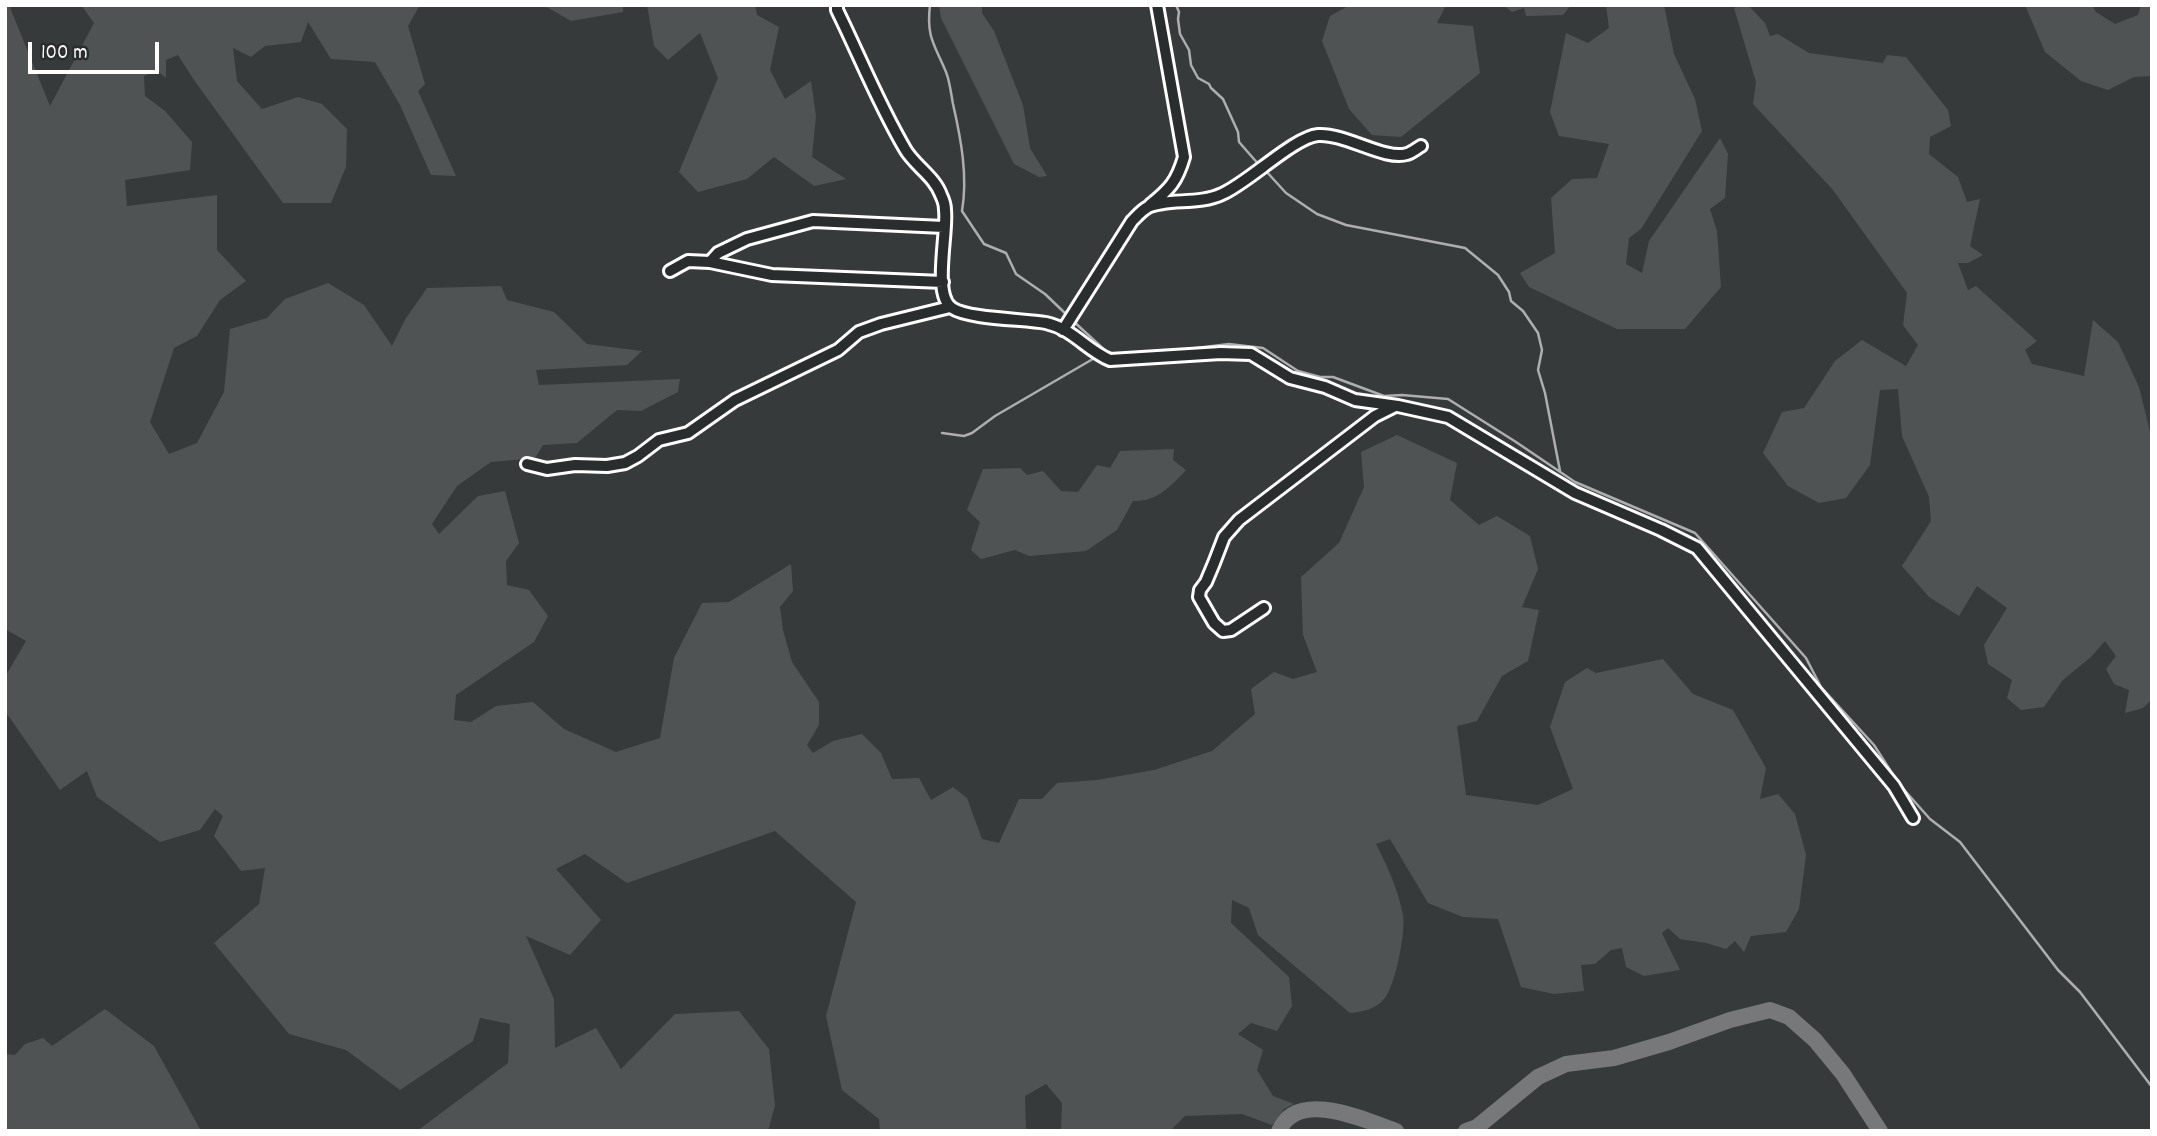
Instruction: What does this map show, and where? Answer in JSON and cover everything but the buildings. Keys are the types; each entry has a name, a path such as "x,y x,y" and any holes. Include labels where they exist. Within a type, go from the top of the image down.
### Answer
{"street":[{"path":"837,5 884,113 908,154 940,191 946,210 943,297 950,307 964,313 1048,323 1072,333 1098,355 1110,360 1221,353 1251,354 1290,378 1325,387 1355,400 1448,417 1575,493 1697,548 1894,786 1913,818"},
{"path":"1063,330 1132,221 1164,194 1179,175 1184,157 1157,5"},
{"path":"1145,208 1205,200 1223,194 1301,141 1317,135 1344,138 1390,154 1405,155 1421,146"},
{"path":"710,262 718,253 747,239 813,221 944,228"},
{"path":"670,271 688,261 710,262 772,275 943,282"},
{"path":"527,464 547,469 625,463 659,440 688,433 735,400 838,350 859,332 950,307"},
{"path":"1264,608 1231,630 1223,631 1214,623 1199,597 1224,537 1239,520 1364,424 1395,406"}],"shaded area":[{"path":"5,5 9,5 50,106 94,23 81,5 420,5 408,26 425,84 418,91 456,176 431,175 400,105 375,62 331,59 308,22 301,42 265,46 251,57 233,48 237,81 262,109 298,97 322,104 347,129 346,167 331,203 283,203 178,55 166,60 166,78 158,71 144,76 145,96 165,111 192,142 190,170 125,180 127,206 217,195 217,250 246,281 220,300 197,336 174,348 150,422 169,454 197,443 224,392 230,329 267,318 285,299 328,283 364,305 392,346 406,318 427,288 501,286 507,300 554,312 587,344 642,351 627,365 536,370 539,385 680,379 678,392 641,411 617,410 577,443 543,445 535,458 491,462 457,486 432,524 439,534 478,496 505,491 519,543 506,561 507,585 529,590 548,616 534,642 456,695 454,720 471,722 496,706 533,702 564,729 616,752 660,738 674,658 702,603 729,602 791,564 793,591 780,607 783,630 792,662 819,702 819,725 807,745 813,753 833,741 862,734 881,753 892,779 919,778 931,800 953,787 967,798 982,839 999,843 1019,799 1042,799 1057,783 1097,780 1154,770 1212,751 1255,714 1251,689 1274,672 1293,679 1317,672 1303,635 1301,577 1339,543 1364,487 1361,452 1397,435 1457,463 1450,500 1479,525 1497,516 1530,536 1538,569 1522,607 1539,610 1528,661 1502,676 1477,721 1457,726 1466,795 1538,805 1573,789 1550,727 1565,682 1587,668 1596,673 1663,659 1693,694 1733,710 1766,768 1760,799 1778,794 1795,814 1806,855 1799,909 1786,932 1751,936 1744,952 1735,941 1726,949 1680,939 1668,928 1662,933 1680,970 1644,976 1626,967 1622,948 1611,950 1595,964 1581,965 1584,991 1554,994 1521,987 1498,919 1463,917 1428,903 1390,839 1376,844 1398,897 1403,915 1403,934 1396,972 1388,993 1381,1002 1369,1009 1350,1013 1258,935 1249,908 1232,900 1231,923 1289,977 1292,1006 1277,1031 1251,1023 1238,1034 1263,1050 1257,1070 1273,1096 1294,1104 1284,1109 1272,1125 1242,1114 1185,1116 1170,1131 1061,1131 1062,1103 1046,1084 1025,1096 1026,1131 880,1131 879,1119 842,1090 826,1016 856,902 775,831 627,883 585,854 556,869 601,920 570,955 526,936 554,999 555,1048 596,1028 621,1069 675,1014 739,1011 769,1049 775,1106 768,1131 417,1131 508,1063 510,1024 480,1018 473,1041 400,1090 346,1050 289,1034 214,943 259,904 265,868 241,871 214,836 223,816 215,809 200,830 160,842 97,797 87,771 60,790 5,711 5,677 26,641 5,629"},
{"path":"543,5 623,5 623,12 571,21"},
{"path":"647,5 755,5 757,15 779,27 770,70 785,99 811,81 816,116 812,157 846,179 814,186 774,157 747,179 698,192 679,172 718,78 700,33 668,60 654,46"},
{"path":"939,5 982,5 982,13 994,31 1023,105 1030,148 1047,176 1039,177 1014,164 941,18"},
{"path":"1350,5 1446,5 1437,23 1473,26 1480,73 1401,137 1372,135 1349,109 1322,41 1330,16"},
{"path":"1503,5 1571,5 1563,15 1526,16 1524,8 1512,12"},
{"path":"1606,5 1664,5 1674,54 1695,99 1702,131 1641,229 1629,238 1626,264 1642,273 1649,241 1720,138 1728,154 1725,198 1710,209 1717,231 1721,287 1685,329 1617,329 1529,287 1520,273 1555,253 1551,198 1572,179 1597,178 1609,144 1559,136 1550,112 1566,33 1588,43 1609,28"},
{"path":"1748,5 1765,23 1770,36 1778,34 1809,53 1883,63 1887,55 1906,57 1948,110 1951,126 1930,137 1929,154 1958,177 1967,202 1980,199 1970,246 1983,255 1968,263 1958,263 1968,290 1976,286 2037,341 2025,350 2032,364 2084,376 2093,320 2118,342 2139,387 2152,440 2152,699 2143,708 2125,713 2129,690 2114,684 2106,669 2116,656 2105,641 2091,657 2063,680 2044,707 2021,710 2007,698 2012,680 1988,664 1984,645 2007,608 1977,586 1959,616 1929,597 1902,566 1931,521 1929,497 1902,436 1898,389 1880,390 1870,465 1846,498 1819,503 1788,486 1763,453 1782,412 1804,408 1835,361 1862,340 1906,366 1918,345 1903,325 1907,293 1833,190 1753,104 1756,82 1734,8"},
{"path":"2025,5 2092,5 2096,12 2115,24 2138,15 2141,5 2152,5 2152,76 2134,77 2108,90 2081,81 2045,52"},
{"path":"1174,449 1173,460 1186,470 1156,496 1133,501 1117,530 1086,551 1029,556 1015,550 981,559 971,550 980,522 967,510 983,469 1020,468 1027,475 1043,471 1061,491 1078,492 1097,465 1110,468 1120,451"},
{"path":"105,1009 154,1046 201,1131 5,1131 5,1054 15,1055 25,1044 43,1038 52,1046"}],"waterway":[{"path":"930,5 930,34 946,72 961,144 964,171 962,211 984,244 1006,253 1016,274 1045,294 1067,315"},
{"path":"1176,5 1180,34 1189,50 1191,65 1198,78 1209,84 1223,99 1238,132 1239,142 1260,166"},
{"path":"1265,170 1286,193 1317,214 1346,225 1465,248 1498,275 1509,292 1511,301 1523,311 1538,333 1542,350 1538,370 1560,471"},
{"path":"1072,320 1108,353 1129,354"},
{"path":"1163,352 1229,344 1263,348 1298,371 1320,377 1333,377 1384,396 1448,399 1575,482 1695,533 1806,658 1821,687 1874,745 1899,784 1930,819 1960,842 2152,1087"},
{"path":"942,433 964,436 972,433 995,416 1098,356"},
{"path":"1466,1131 1477,1127 1538,1077 1566,1064 1614,1058 1730,1020 1770,1010 1789,1017 1815,1040 1843,1074 1880,1131"},
{"path":"1279,1131 1288,1118 1301,1111 1316,1109 1350,1115 1396,1131"}]}
